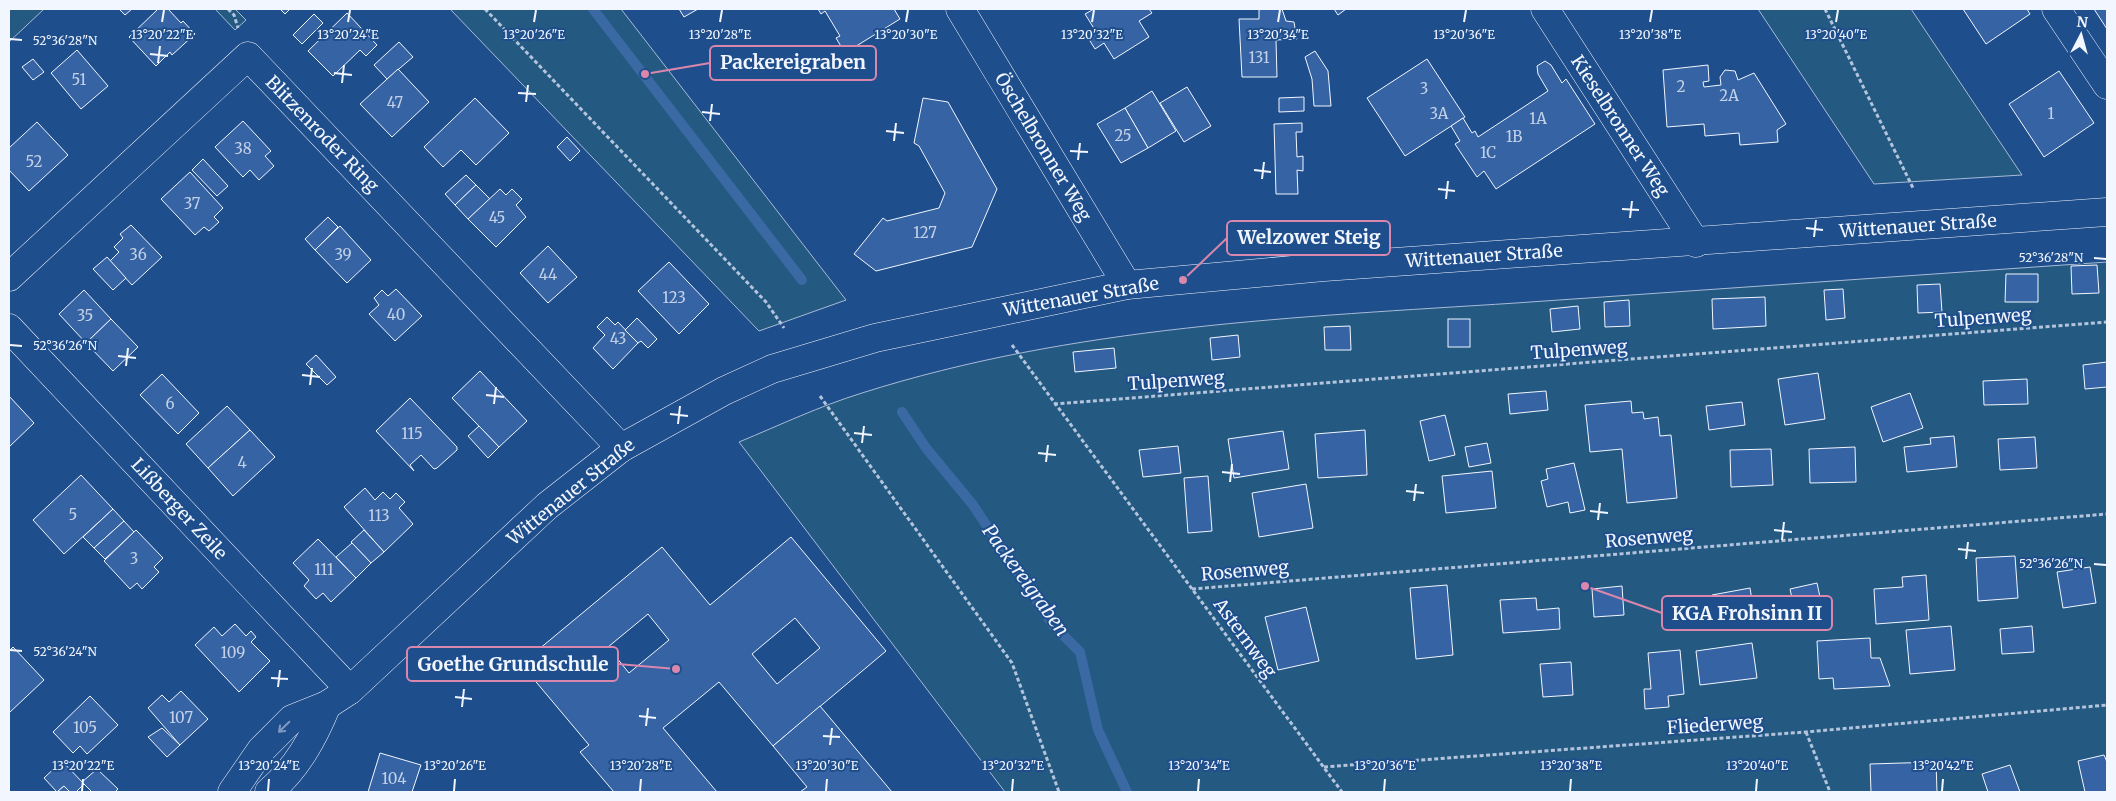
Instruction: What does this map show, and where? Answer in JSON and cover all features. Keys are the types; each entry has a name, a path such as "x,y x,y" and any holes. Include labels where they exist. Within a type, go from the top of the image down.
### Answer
{"street":[{"name":"Öschelbronner Weg","path":"960,9 1127,285"},
{"name":"Kieselbronner Weg","path":"1545,9 1696,243"},
{"path":"2056,9 2107,85"},
{"name":"Blitzenroder Ring","path":"9,277 248,56 621,448"},
{"name":"Wittenauer Straße","path":"232,792 261,750 292,719 327,705 350,690 547,506 621,448 724,391 772,369 875,338 1127,285 1324,267 1696,243 2107,212"},
{"name":"Lißberger Zeile","path":"9,328 350,690"},
{"path":"269,792 287,777 298,761 313,737 327,705"}],"path":[{"path":"485,9 766,302 784,328"},
{"path":"1825,9 1912,188"},
{"name":"Tulpenweg","path":"1054,404 2107,322"},
{"name":"Asternweg","path":"1012,345 1342,792"},
{"path":"820,396 1012,664 1059,792"},
{"name":"Rosenweg","path":"1192,590 2107,514"},
{"name":"Fliederweg","path":"1324,767 1806,732 2107,705"},
{"path":"1806,732 1830,792"}],"shaded area":[{"path":"9,9 44,9 9,42"},
{"path":"215,9 235,9 246,20 235,30"},
{"path":"450,9 621,9 846,300 759,331"},
{"path":"1758,9 1911,9 2022,175 1874,184"},
{"path":"2107,262 2107,792 1005,792 739,442 846,398 942,370 1104,339 1186,328 1352,314"}],"building":[{"path":"119,9 132,9 125,15"},
{"path":"156,9 168,9 195,34 172,55 170,52 156,66 129,37"},
{"path":"280,9 290,9 285,14"},
{"path":"679,9 698,9 684,17"},
{"path":"818,9 894,9 900,19 845,53 836,38 840,36 825,11 821,14"},
{"path":"1094,9 1149,9 1152,13 1139,21 1149,37 1114,59 1104,43 1095,49 1087,36 1095,30 1085,14"},
{"path":"1282,9 1286,21 1294,22 1297,39 1276,40 1277,77 1242,77 1239,19 1259,19 1259,10"},
{"path":"1334,9 1346,9 1338,15"},
{"path":"1963,9 2027,9 2030,14 1986,44"},
{"path":"2094,9 2107,9 2107,29"},
{"path":"347,13 377,45 366,56 360,50 333,76 308,51"},
{"path":"314,14 323,23 302,44 293,35"},
{"path":"399,42 413,57 387,79 374,65"},
{"path":"77,50 108,86 81,109 51,73"},
{"path":"1315,51 1328,71 1331,106 1314,106 1312,79 1305,57"},
{"path":"33,59 44,72 33,80 22,67"},
{"path":"1427,59 1465,117 1405,156 1367,98"},
{"path":"1545,61 1551,65 1562,83 1566,79 1595,124 1496,189 1484,171 1477,177 1455,144 1460,141 1451,126 1463,118 1472,133 1475,131 1478,137 1548,91 1538,74 1537,66"},
{"path":"1708,65 1709,81 1703,82 1704,87 1721,85 1720,77 1725,70 1735,71 1738,80 1754,73 1786,124 1777,130 1778,142 1740,145 1739,133 1705,136 1704,124 1667,127 1663,70"},
{"path":"398,69 429,102 392,137 360,104"},
{"path":"2059,71 2094,123 2044,157 2009,104"},
{"path":"1187,87 1211,126 1184,142 1160,103"},
{"path":"1152,91 1176,131 1148,148 1125,108"},
{"path":"1304,97 1304,111 1279,112 1279,98"},
{"path":"475,98 509,133 476,165 461,150 443,167 424,147"},
{"path":"923,98 948,102 997,189 972,247 876,271 854,254 883,218 887,221 939,208 945,193 919,146 914,143"},
{"path":"1125,108 1148,148 1121,163 1097,124"},
{"path":"243,121 271,151 265,156 274,166 259,180 250,170 243,177 215,147"},
{"path":"37,122 68,155 29,191 9,170 9,148"},
{"path":"1302,123 1302,132 1296,132 1297,157 1303,156 1303,171 1297,170 1298,194 1276,194 1274,124"},
{"path":"567,137 580,151 570,161 557,147"},
{"path":"203,159 228,186 217,196 192,170"},
{"path":"190,172 223,208 214,217 219,222 209,231 204,227 195,235 161,199"},
{"path":"466,175 476,185 455,205 445,194"},
{"path":"476,185 490,199 468,219 455,205"},
{"path":"500,189 506,195 512,189 522,199 516,205 526,217 496,247 468,219"},
{"path":"328,217 338,227 315,250 305,239"},
{"path":"131,225 162,257 132,285 110,261 119,252 114,247 123,238 120,234"},
{"path":"340,226 371,260 347,283 315,250"},
{"path":"548,246 577,277 548,303 520,273"},
{"path":"107,257 126,278 113,290 93,269"},
{"path":"669,262 709,304 679,334 638,291"},
{"path":"2097,265 2099,293 2072,294 2071,266"},
{"path":"2006,274 2038,274 2038,302 2005,302"},
{"path":"1940,284 1942,312 1918,313 1917,285"},
{"path":"396,289 422,316 395,341 369,314 379,305 374,298 382,290 388,296"},
{"path":"1843,289 1845,318 1826,320 1824,290"},
{"path":"84,290 111,319 86,343 59,314"},
{"path":"1765,297 1766,326 1713,329 1712,299"},
{"path":"1629,300 1630,326 1605,327 1604,302"},
{"path":"1578,306 1580,329 1552,332 1550,309"},
{"path":"607,317 615,325 618,322 638,343 613,369 593,348 605,335 597,327"},
{"path":"637,318 657,339 648,348 641,341 638,343 625,330"},
{"path":"111,319 138,347 113,371 86,343"},
{"path":"1448,319 1470,319 1470,347 1448,347"},
{"path":"1350,326 1351,350 1325,350 1324,327"},
{"path":"1238,335 1240,357 1212,360 1210,338"},
{"path":"1114,348 1116,368 1075,372 1073,352"},
{"path":"316,355 336,377 327,385 306,364"},
{"path":"2107,362 2107,387 2085,389 2083,365"},
{"path":"480,371 527,421 499,447 452,398"},
{"path":"1818,373 1825,419 1785,425 1778,379"},
{"path":"162,374 199,413 178,434 140,395"},
{"path":"2027,379 2028,404 1984,405 1983,381"},
{"path":"1546,391 1548,410 1510,414 1508,394"},
{"path":"1910,393 1923,428 1883,442 1871,407"},
{"path":"9,396 34,423 9,447"},
{"path":"410,398 457,447 457,450 437,468 434,469 421,455 410,465 414,471 376,431"},
{"path":"1631,401 1632,413 1643,412 1644,419 1658,417 1660,436 1671,435 1677,498 1627,503 1622,449 1590,452 1585,405"},
{"path":"1742,402 1745,425 1709,430 1706,406"},
{"path":"227,406 250,430 208,468 186,444"},
{"path":"1445,415 1455,455 1429,461 1420,421"},
{"path":"479,426 499,447 488,458 468,436"},
{"path":"250,430 275,457 233,496 208,468"},
{"path":"1365,430 1367,475 1318,478 1315,434"},
{"path":"1283,431 1289,469 1234,478 1228,439"},
{"path":"1954,436 1957,467 1907,472 1904,447 1931,444 1930,438"},
{"path":"2035,437 2037,468 2000,470 1998,439"},
{"path":"1487,443 1491,463 1469,467 1465,447"},
{"path":"1178,446 1181,473 1143,477 1139,450"},
{"path":"1855,447 1856,482 1810,483 1809,449"},
{"path":"1771,449 1773,485 1731,487 1730,450"},
{"path":"1574,463 1585,510 1570,513 1568,502 1547,507 1541,481 1548,479 1546,469"},
{"path":"1492,471 1496,508 1446,513 1442,476"},
{"path":"81,475 113,509 64,554 33,520"},
{"path":"1208,476 1212,531 1188,533 1184,478"},
{"path":"1306,484 1313,528 1259,537 1252,493"},
{"path":"365,488 375,500 383,492 390,499 396,493 405,502 399,508 413,524 384,552 344,507"},
{"path":"113,509 124,521 94,548 83,537"},
{"path":"124,521 134,532 105,559 94,548"},
{"path":"136,530 163,558 154,567 159,572 142,589 137,583 130,589 104,561"},
{"path":"364,530 384,552 371,563 351,542"},
{"path":"791,537 886,651 773,746 719,682 663,728 717,792 614,792 580,752 589,745 521,664 662,547 710,605","holes":["648,614 669,640 629,673 608,647","795,618 820,648 777,684 752,654"]},
{"path":"318,539 356,578 331,602 323,593 316,599 304,586 309,580 293,563"},
{"path":"352,543 371,563 356,578 336,557"},
{"path":"2015,556 2018,598 1978,601 1976,558"},
{"path":"2090,567 2096,603 2063,608 2057,572"},
{"path":"1926,575 1929,620 1876,624 1874,589 1903,587 1902,577"},
{"path":"1817,583 1824,616 1797,622 1790,589"},
{"path":"1447,585 1453,655 1416,659 1410,588"},
{"path":"1622,586 1624,615 1594,617 1592,589"},
{"path":"1750,588 1754,613 1716,621 1712,595"},
{"path":"1536,598 1537,610 1559,608 1560,629 1503,633 1500,600"},
{"path":"1306,607 1319,661 1278,670 1265,617"},
{"path":"235,624 246,636 251,631 256,637 251,642 270,661 239,692 195,645 214,627 222,636"},
{"path":"1951,626 1955,670 1910,674 1906,630"},
{"path":"2032,626 2034,652 2002,654 2000,629"},
{"path":"1870,638 1871,658 1880,658 1890,686 1834,689 1833,678 1819,679 1817,641"},
{"path":"1752,643 1757,678 1700,685 1696,651"},
{"path":"13,647 44,680 9,713 9,651"},
{"path":"1680,650 1684,694 1668,696 1669,707 1645,709 1644,689 1651,689 1648,653"},
{"path":"1571,662 1573,695 1543,697 1540,664"},
{"path":"181,691 208,719 180,745 148,708 162,695 169,702"},
{"path":"90,696 118,725 87,754 80,746 73,753 53,732"},
{"path":"820,706 892,792 800,792 807,787 773,746"},
{"path":"162,728 180,745 167,757 148,737"},
{"path":"380,753 421,765 412,792 368,792"},
{"path":"2104,755 2107,762 2107,792 2085,792 2078,761"},
{"path":"62,761 84,784 76,792 70,792 64,786 57,792 44,778"},
{"path":"1936,762 1937,792 1871,792 1870,764"},
{"path":"2010,765 2020,792 1988,792 1982,774"},
{"path":"97,769 118,789 115,792 92,792 82,782"},
{"path":"64,786 70,792 57,792"}],"waterway":[{"name":"Packereigraben","path":"593,9 802,280"},
{"name":"Packereigraben","path":"902,412 926,448 973,505 1053,625 1080,652 1098,730 1127,792"}],"place":[{"name":"Packereigraben","path":"645,74"},
{"name":"Welzower Steig","path":"1183,280"},
{"name":"KGA Frohsinn II","path":"1585,586"},
{"name":"Goethe Grundschule","path":"676,669"}]}
